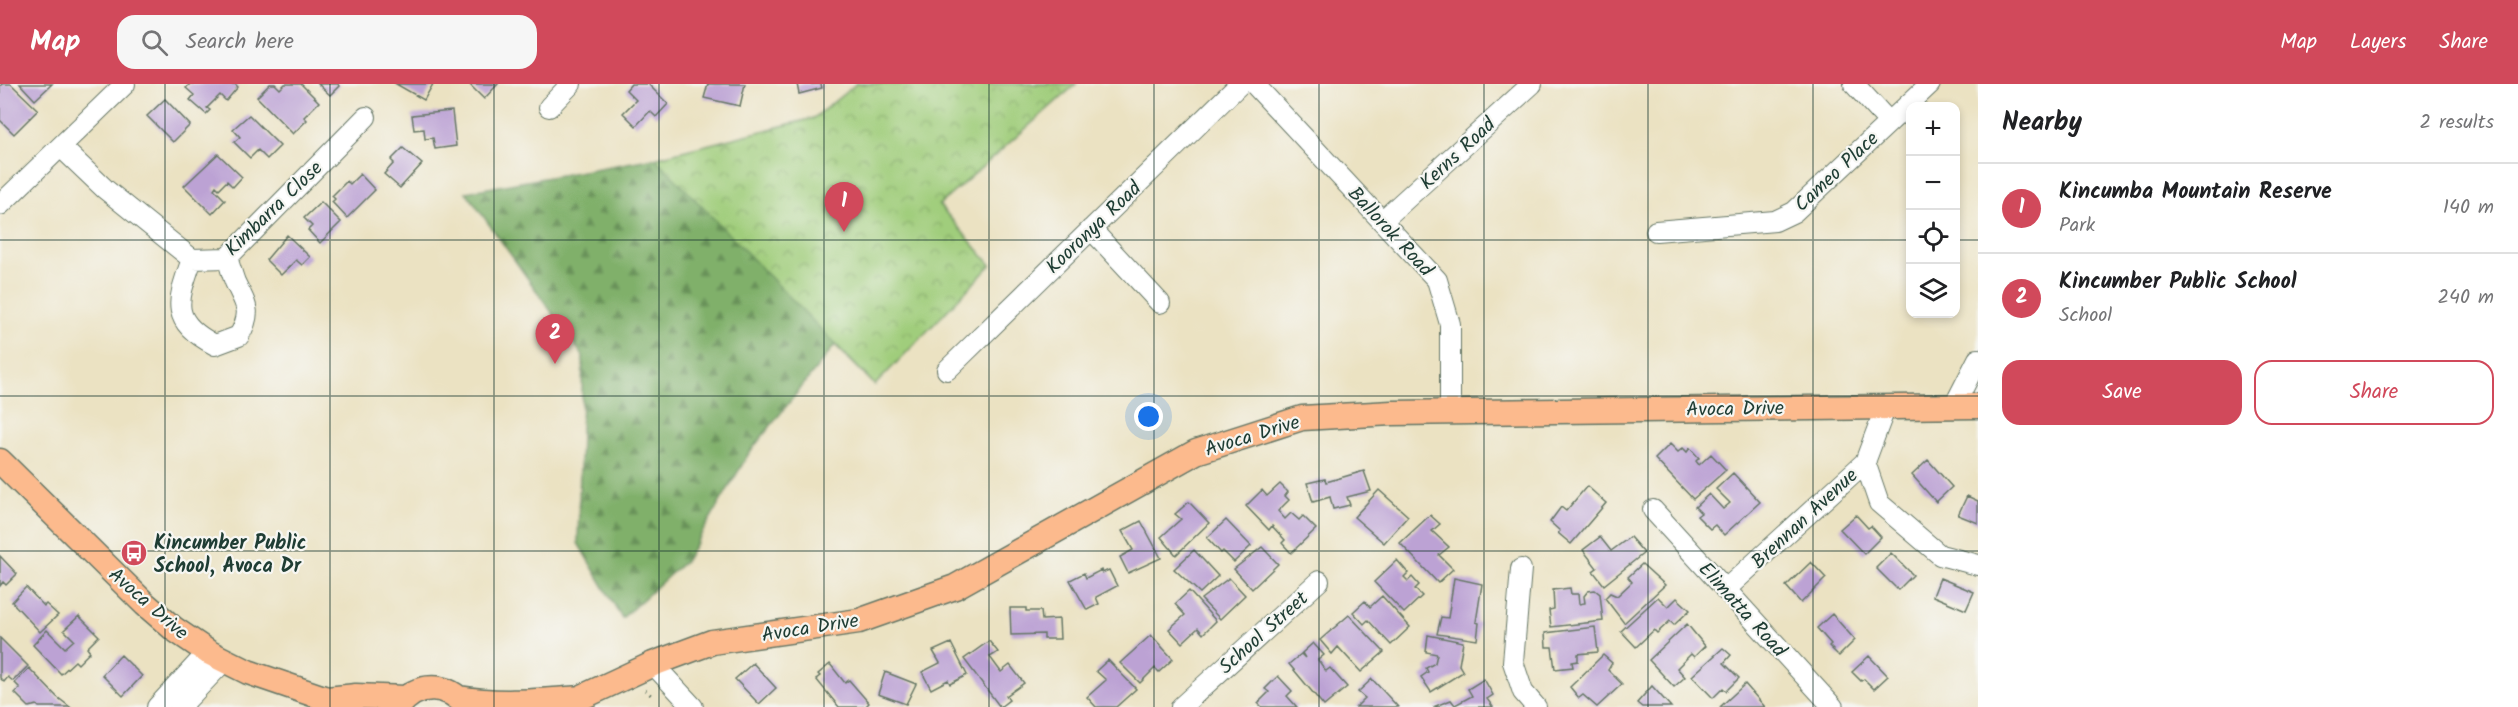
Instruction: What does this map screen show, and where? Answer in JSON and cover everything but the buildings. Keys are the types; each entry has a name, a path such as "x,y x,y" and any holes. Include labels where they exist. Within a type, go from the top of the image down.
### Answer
{"main road":[{"name":"Avoca Drive","path":"0,461 145,604 174,629 216,657 274,683 334,703 356,696 401,703 414,691 426,688 449,691 463,702 574,703 653,664 712,642 859,621 955,587 1196,452 1302,418 1392,413 1966,406"}],"street":[{"path":"0,205 125,84"},
{"path":"549,107 571,84"},
{"name":"Kooronya Road","path":"947,370 1240,84"},
{"name":"Ballorok Road","path":"1254,84 1437,280 1450,324 1450,412"},
{"name":"Kerns Road","path":"1382,221 1532,84"},
{"path":"1854,84 1889,122"},
{"name":"Cameo Place","path":"1656,231 1775,221 1794,212 1930,84"},
{"name":"Kimbarra Close","path":"192,259 227,258 366,117"},
{"path":"61,147 105,189 192,259 181,291 180,315 195,334 215,345 239,336 246,324 248,307 234,280 227,258"},
{"path":"1091,229 1160,303"},
{"path":"1966,406 1978,359"},
{"name":"Brennan Avenue","path":"1725,590 1865,462 1886,406"},
{"path":"1865,462 1879,503 1940,555 1978,565"},
{"name":"Elimatta Road","path":"1653,510 1833,707"},
{"path":"1521,569 1513,662 1522,693 1536,707"},
{"name":"School Street","path":"1181,707 1319,581"},
{"path":"157,707 216,657"},
{"path":"180,707 216,657"},
{"path":"653,664 693,707"}],"green space":[{"path":"856,84 1076,84 939,205 991,265 875,385 835,345 749,453 686,560 622,618 578,543 583,356 466,192 655,158 814,118"},
{"path":"856,84 1076,84 939,205 991,265 875,385 655,158 814,118"}],"place":[{"name":"Kincumba Mountain Reserve","path":"844,232"},
{"name":"Kincumber Public School","path":"555,364"},
{"name":"Kincumber Public School, Avoca Dr","path":"134,553"}]}
